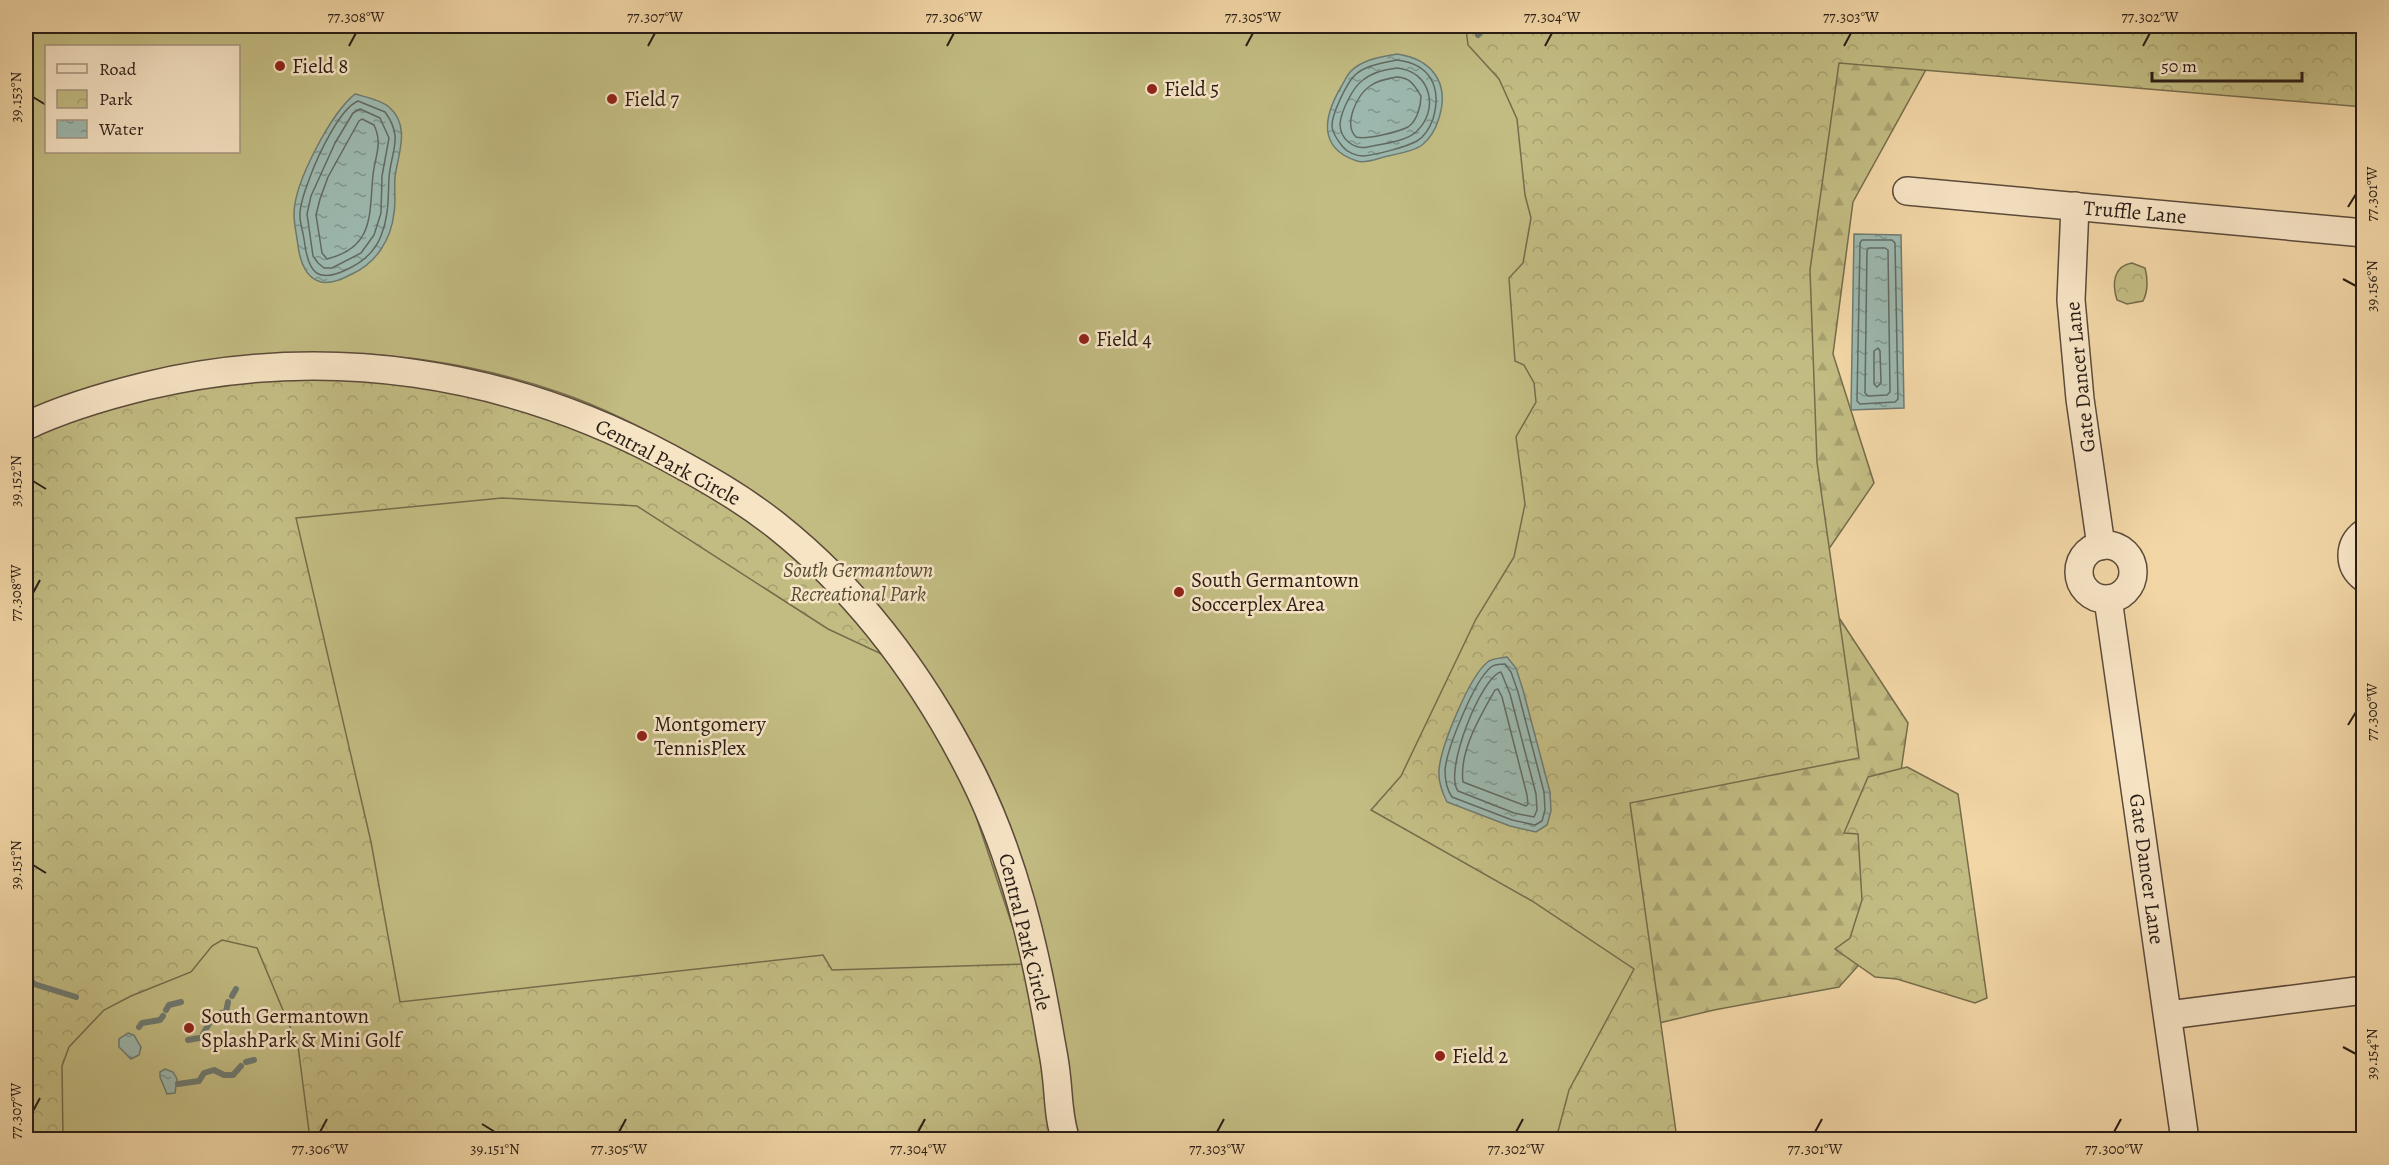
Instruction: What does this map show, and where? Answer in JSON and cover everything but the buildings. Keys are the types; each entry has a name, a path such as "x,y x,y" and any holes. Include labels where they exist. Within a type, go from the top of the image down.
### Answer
{"street":[{"name":"Truffle Lane","path":"1907,191 2364,233"},
{"name":"Gate Dancer Lane","path":"2075,206 2071,300 2080,399 2101,546"},
{"name":"Central Park Circle","path":"26,426 102,397 176,379 290,366 370,368 441,376 505,390 557,406 627,435 715,483 777,526 831,575 885,634 939,713 975,780 1000,837 1023,909 1041,986 1056,1071 1062,1136"},
{"path":"2364,533 2358,537 2353,546 2351,557 2354,567 2364,578"},
{"path":"2108,545 2118,549 2131,563 2131,582 2126,590 2108,599 2097,598 2087,592 2078,572 2087,552 2101,546 2108,545"},
{"name":"Gate Dancer Lane","path":"2108,599 2185,1140"},
{"path":"2169,1015 2364,990"}],"green space":[{"name":"South Germantown Recreational Park","path":"26,26 2363,26 2364,107 1839,63 1810,270 1817,462 1859,758 1630,803 1677,1139 26,1140"},
{"name":"South Germantown Soccerplex Area","path":"26,26 1471,26 1466,29 1468,45 1499,79 1517,119 1525,195 1531,218 1523,263 1509,278 1515,361 1524,365 1534,383 1536,402 1516,437 1525,504 1514,557 1476,619 1401,776 1371,810 1532,901 1634,969 1569,1090 1556,1139 1079,1139 1060,1013 1037,908 1015,839 987,772 947,701 900,634 874,603 818,544 748,488 706,462 621,418 561,393 510,377 406,358 299,353 246,356 193,363 141,374 54,399 26,411"},
{"path":"1517,26 2363,26 1933,57 1853,202 1833,354 1874,483 1811,575 1908,723 1875,947 1839,987 1714,1010 1659,1023"},
{"path":"2132,263 2145,268 2147,289 2143,301 2127,304 2117,300 2115,282 2121,268"},
{"name":"Montgomery TennisPlex","path":"502,498 637,506 828,629 888,657 965,783 1025,964 832,970 823,955 400,1002 371,842 296,518"},
{"path":"1907,767 1958,794 1987,998 1975,1003 1897,979 1875,977 1835,949 1850,938 1862,900 1858,834 1844,833 1868,777"},
{"name":"South Germantown SplashPark & Mini Golf","path":"222,940 257,948 298,1046 310,1139 63,1139 62,1066 69,1047 104,1010 131,996 191,972 212,946"}],"water":[{"path":"1397,54 1420,61 1429,67 1440,84 1442,105 1435,129 1422,145 1415,149 1364,162 1357,161 1335,148 1330,140 1328,120 1335,98 1348,74 1356,67 1372,59"},
{"path":"355,94 386,105 400,123 401,140 395,177 392,223 381,250 368,264 341,279 321,282 307,273 300,257 294,218 296,201 307,167 325,132 345,103"},
{"path":"1854,234 1901,235 1904,408 1851,410"},
{"path":"1507,657 1516,668 1550,792 1551,811 1547,825 1536,832 1510,826 1447,802 1440,782 1439,770 1445,745 1473,680 1489,661"},
{"path":"128,1033 134,1035 141,1047 139,1055 131,1059 119,1047 119,1039"},
{"path":"165,1069 173,1072 177,1079 175,1093 167,1094 160,1077 160,1072"}],"waterway":[{"path":"1478,35 1486,26"},
{"path":"26,974 34,984 76,997"},
{"path":"232,996 236,989"},
{"path":"166,1010 169,1005 181,1002"},
{"path":"203,1034 214,1015 226,1012 228,1002"},
{"path":"139,1027 142,1023 160,1020 163,1016"},
{"path":"188,1040 199,1038"},
{"path":"246,1062 254,1060"},
{"path":"178,1084 199,1081 204,1073 214,1070 224,1075 233,1075 241,1066"}],"place":[{"name":"Field 8","path":"280,66"},
{"name":"Field 5","path":"1152,89"},
{"name":"Field 7","path":"612,99"},
{"name":"Field 4","path":"1084,339"},
{"name":"South Germantown Soccerplex Area","path":"1179,592"},
{"name":"Montgomery TennisPlex","path":"642,736"},
{"name":"South Germantown SplashPark & Mini Golf","path":"189,1028"},
{"name":"Field 2","path":"1440,1056"}]}
